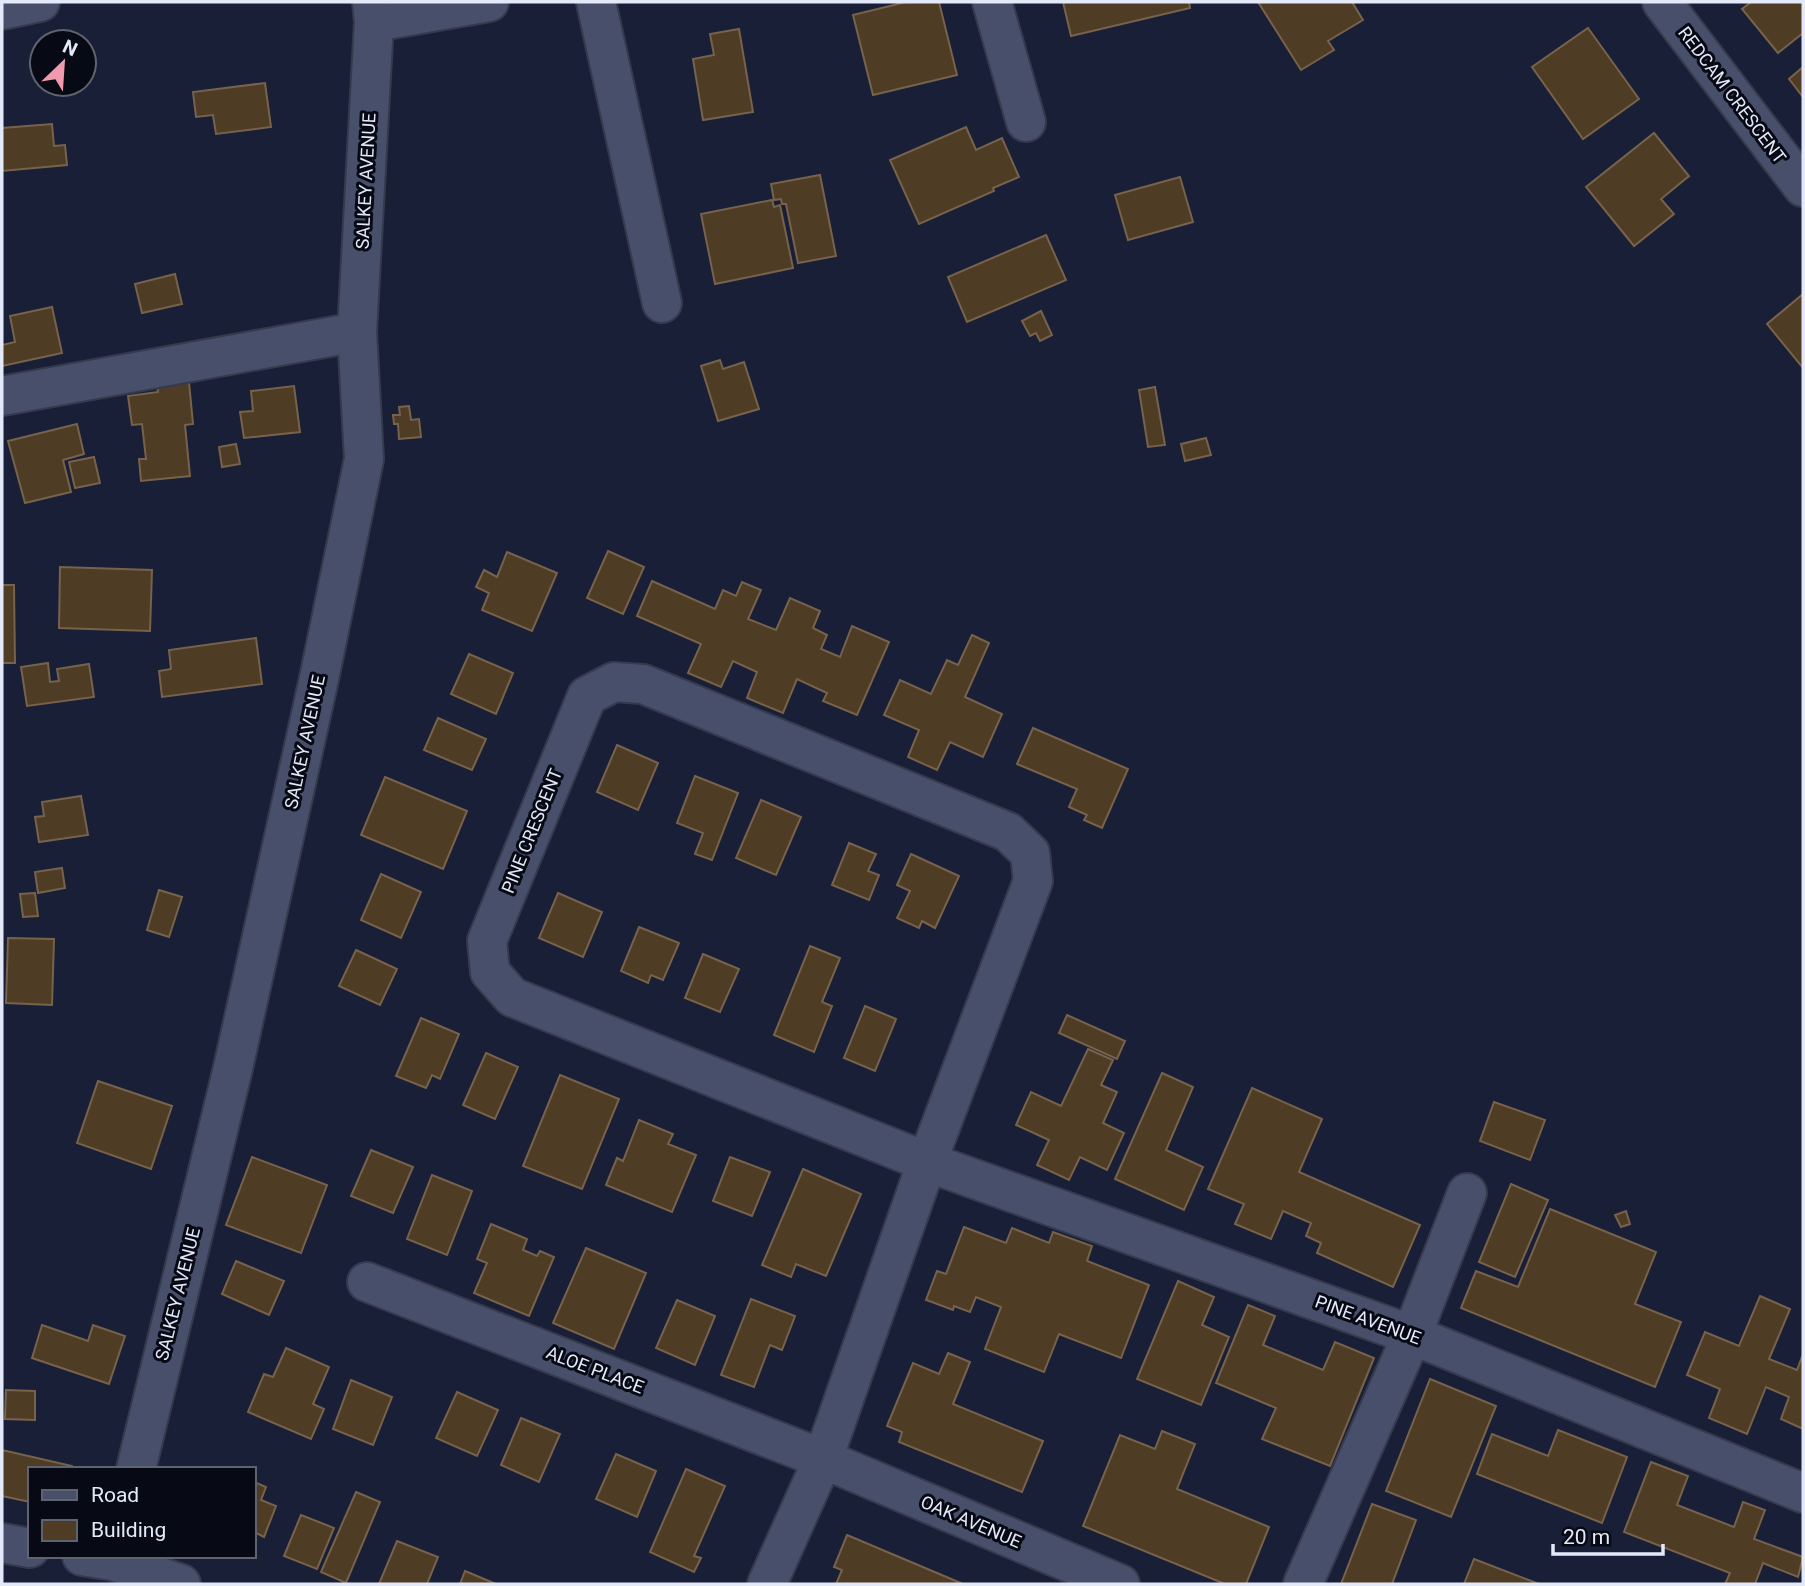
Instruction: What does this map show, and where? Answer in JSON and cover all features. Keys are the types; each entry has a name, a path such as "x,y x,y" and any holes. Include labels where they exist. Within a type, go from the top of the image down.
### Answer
{"street":[{"path":"2,10 40,2"},
{"path":"373,12 489,2"},
{"path":"596,2 662,303"},
{"path":"992,2 1026,121"},
{"name":"REDCAM CRESCENT","path":"1662,2 1803,187"},
{"name":"SALKEY AVENUE","path":"136,1467 233,1068 320,674 364,458 357,332 373,12"},
{"path":"2,396 357,332"},
{"name":"PINE CRESCENT","path":"614,682 643,684 1008,832 1030,853 1033,881 927,1162 512,997 489,972 486,941 587,696 614,682"},
{"path":"767,1584 823,1459 927,1162"},
{"name":"PINE AVENUE","path":"927,1162 1412,1335 1803,1493"},
{"path":"1303,1584 1412,1335 1467,1193"},
{"name":"ALOE PLACE","path":"367,1282 823,1459"},
{"name":"OAK AVENUE","path":"823,1459 1120,1584"},
{"path":"2,1543 28,1548"},
{"path":"104,1564 181,1584"}],"building":[{"path":"906,2 939,2 957,75 873,95 853,15"},
{"path":"1063,2 1189,2 1190,8 1071,36"},
{"path":"1258,2 1352,2 1363,20 1328,41 1334,50 1301,70"},
{"path":"1751,2 1803,2 1803,33 1778,53 1742,9"},
{"path":"1588,28 1639,99 1583,139 1532,67"},
{"path":"739,29 753,112 703,120 693,59 714,55 710,34"},
{"path":"1803,67 1803,97 1789,79"},
{"path":"265,83 271,127 216,134 213,115 196,117 193,92"},
{"path":"52,124 54,146 65,145 67,165 2,171 2,128"},
{"path":"966,127 976,150 1002,138 1019,177 919,224 890,160"},
{"path":"1654,133 1689,176 1661,199 1674,214 1634,246 1586,187"},
{"path":"820,175 836,256 798,263 786,204 782,204 781,199 774,200 771,184"},
{"path":"1180,177 1193,222 1128,240 1115,195"},
{"path":"772,200 774,207 780,205 793,268 715,284 701,214"},
{"path":"1046,235 1066,280 967,322 948,277"},
{"path":"175,274 182,304 142,313 135,284"},
{"path":"1803,294 1803,368 1767,324"},
{"path":"52,307 62,353 2,366 2,345 15,342 10,316"},
{"path":"1041,311 1052,335 1040,341 1036,333 1030,336 1022,321"},
{"path":"720,360 723,369 744,362 759,409 718,421 701,366"},
{"path":"189,382 193,424 185,425 190,476 141,481 139,459 146,459 142,424 132,425 128,396 158,392 157,385"},
{"path":"294,386 300,432 244,438 240,412 253,411 251,391"},
{"path":"1155,387 1165,445 1148,447 1139,390"},
{"path":"409,406 411,420 419,419 421,437 399,439 398,424 394,424 393,415 400,415 399,407"},
{"path":"77,424 84,454 63,460 71,492 25,503 8,441"},
{"path":"1206,438 1211,455 1185,461 1181,444"},
{"path":"236,444 240,464 222,467 219,447"},
{"path":"94,457 100,483 75,488 69,462"},
{"path":"608,551 644,567 623,614 587,598"},
{"path":"507,552 557,573 532,631 482,610 489,593 476,587 484,570 497,577"},
{"path":"60,567 152,570 150,631 59,628"},
{"path":"652,581 715,609 723,590 736,596 742,582 761,590 748,619 776,630 790,598 820,611 813,628 827,635 821,649 840,657 852,626 889,642 857,715 823,701 827,693 797,679 783,713 747,698 757,672 733,661 721,687 688,673 701,644 637,616"},
{"path":"2,585 14,585 15,663 2,663"},
{"path":"972,635 989,643 965,697 1002,714 983,757 950,742 937,770 908,757 919,730 884,715 900,680 931,694 947,660 958,665"},
{"path":"256,638 262,684 162,697 159,671 171,669 169,650"},
{"path":"469,654 513,673 496,714 451,694"},
{"path":"48,663 50,682 59,681 57,669 89,664 94,697 27,706 21,667"},
{"path":"438,718 486,739 472,770 424,750"},
{"path":"1033,728 1128,769 1102,828 1084,820 1087,815 1069,807 1077,789 1017,764"},
{"path":"617,745 658,763 638,810 597,792"},
{"path":"695,776 738,793 712,860 695,854 703,833 677,823"},
{"path":"385,777 467,811 443,869 361,835"},
{"path":"81,796 88,835 39,842 35,817 44,816 42,802"},
{"path":"761,800 801,817 776,875 736,858"},
{"path":"849,843 876,854 868,871 879,875 869,900 832,885"},
{"path":"911,854 959,876 935,928 922,921 919,928 897,918 910,891 897,885"},
{"path":"62,868 65,888 38,893 35,872"},
{"path":"381,874 421,892 401,938 361,920"},
{"path":"159,890 182,897 169,937 147,930"},
{"path":"35,893 38,916 23,917 20,894"},
{"path":"558,893 602,912 583,957 539,938"},
{"path":"639,927 679,943 663,980 651,975 648,983 621,971"},
{"path":"8,938 54,939 52,1005 6,1003"},
{"path":"810,946 840,958 822,1002 832,1006 814,1052 774,1035"},
{"path":"356,950 397,969 380,1005 339,986"},
{"path":"703,954 739,969 720,1012 685,998"},
{"path":"865,1006 896,1019 875,1071 844,1058"},
{"path":"1067,1015 1125,1041 1117,1059 1059,1033"},
{"path":"421,1018 459,1034 440,1079 432,1075 426,1088 396,1076"},
{"path":"1088,1049 1113,1060 1101,1085 1117,1092 1103,1123 1124,1133 1107,1170 1080,1157 1069,1180 1037,1165 1049,1140 1016,1125 1031,1092 1061,1106"},
{"path":"486,1053 518,1067 495,1119 463,1105"},
{"path":"1162,1073 1193,1087 1166,1150 1203,1167 1184,1210 1115,1179"},
{"path":"560,1075 619,1099 582,1189 523,1166"},
{"path":"98,1081 172,1106 151,1169 77,1143"},
{"path":"1252,1088 1322,1119 1299,1172 1420,1225 1393,1287 1317,1253 1321,1243 1306,1236 1311,1223 1283,1211 1271,1239 1235,1224 1244,1204 1208,1189"},
{"path":"1494,1102 1545,1120 1530,1160 1480,1141"},
{"path":"639,1120 673,1134 668,1144 696,1155 672,1212 606,1185 617,1158 623,1161"},
{"path":"371,1150 413,1167 393,1213 351,1196"},
{"path":"252,1157 327,1185 301,1253 226,1225"},
{"path":"730,1157 770,1172 752,1216 713,1201"},
{"path":"803,1169 861,1194 826,1276 796,1264 791,1277 762,1265"},
{"path":"432,1175 472,1191 447,1255 407,1239"},
{"path":"1511,1184 1548,1200 1515,1277 1479,1262"},
{"path":"1550,1209 1656,1252 1635,1304 1681,1322 1655,1387 1461,1308 1476,1271 1518,1287"},
{"path":"1626,1211 1630,1224 1621,1227 1615,1215"},
{"path":"491,1224 527,1239 523,1250 537,1256 540,1251 554,1257 529,1316 474,1293 487,1263 477,1259"},
{"path":"964,1227 1006,1243 1012,1228 1049,1243 1053,1232 1092,1246 1087,1261 1149,1285 1121,1358 1059,1334 1044,1372 985,1349 1001,1307 976,1297 970,1312 954,1306 953,1310 926,1300 937,1271 946,1274"},
{"path":"586,1248 646,1273 614,1349 553,1323"},
{"path":"236,1261 284,1281 269,1315 222,1294"},
{"path":"1178,1281 1214,1297 1202,1325 1229,1337 1201,1405 1137,1379"},
{"path":"1760,1296 1790,1309 1769,1359 1797,1370 1803,1354 1803,1429 1781,1419 1789,1397 1766,1387 1747,1434 1709,1418 1720,1389 1687,1375 1705,1332 1739,1346"},
{"path":"751,1299 795,1316 782,1350 770,1345 754,1387 721,1375"},
{"path":"677,1300 715,1316 695,1365 656,1348"},
{"path":"1248,1305 1275,1316 1263,1345 1323,1370 1335,1342 1374,1358 1330,1466 1262,1439 1276,1408 1216,1383"},
{"path":"42,1325 88,1341 93,1325 125,1336 109,1384 32,1358"},
{"path":"286,1348 329,1367 313,1404 324,1409 311,1439 248,1412 264,1374 273,1377"},
{"path":"948,1353 970,1362 953,1404 1043,1441 1022,1492 899,1442 902,1432 887,1426 913,1363 939,1374"},
{"path":"1430,1379 1496,1406 1451,1517 1386,1491"},
{"path":"351,1380 392,1397 373,1445 333,1429"},
{"path":"6,1390 35,1391 35,1420 5,1419"},
{"path":"457,1392 498,1410 477,1456 436,1438"},
{"path":"521,1418 560,1434 539,1482 501,1465"},
{"path":"1558,1430 1627,1457 1602,1523 1477,1474 1492,1434 1548,1456"},
{"path":"1162,1431 1195,1444 1177,1489 1269,1527 1246,1584 1225,1584 1083,1526 1120,1435 1155,1449"},
{"path":"2,1450 72,1466 28,1467 28,1502 2,1496"},
{"path":"616,1454 656,1471 637,1517 596,1499"},
{"path":"1651,1462 1688,1476 1677,1505 1734,1527 1743,1502 1765,1510 1754,1539 1803,1557 1798,1577 1763,1563 1755,1584 1725,1584 1730,1573 1624,1532"},
{"path":"686,1469 725,1486 694,1556 701,1558 694,1572 650,1552"},
{"path":"256,1483 266,1487 261,1500 276,1506 264,1537 256,1533"},
{"path":"356,1492 380,1502 346,1583 321,1572"},
{"path":"1372,1504 1416,1520 1392,1584 1341,1584"},
{"path":"301,1515 334,1528 317,1569 284,1556"},
{"path":"847,1535 963,1584 836,1584 842,1570 834,1567"},
{"path":"397,1541 438,1557 427,1584 379,1584"},
{"path":"1474,1559 1539,1584 1464,1584"},
{"path":"465,1571 496,1584 460,1584"}]}
